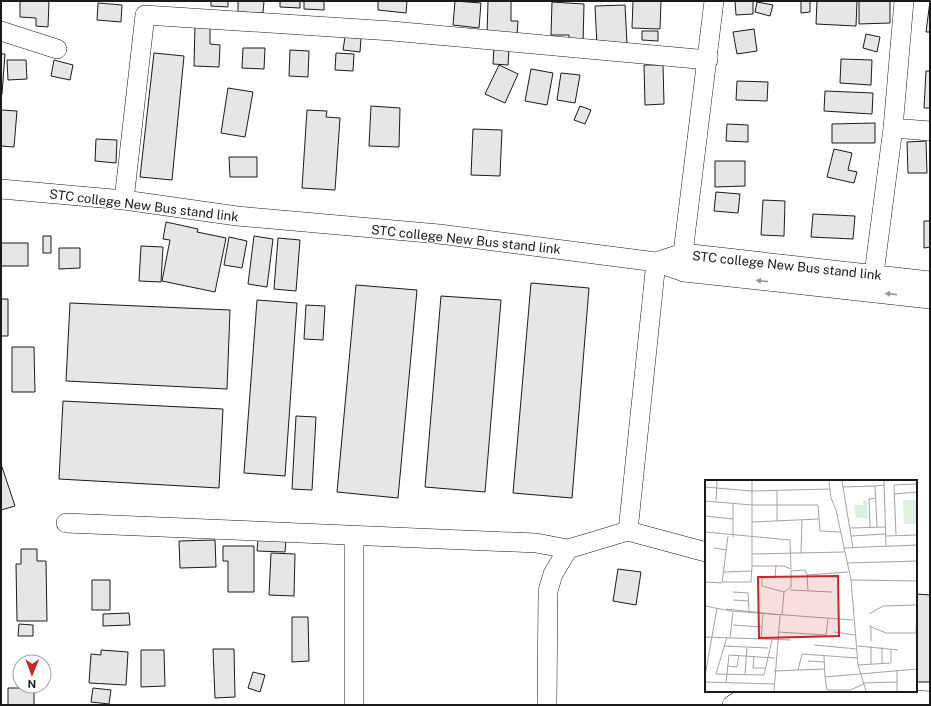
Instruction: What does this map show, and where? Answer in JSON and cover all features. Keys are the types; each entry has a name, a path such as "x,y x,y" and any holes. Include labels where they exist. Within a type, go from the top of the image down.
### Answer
{"street":[{"path":"683,253 708,60 714,1"},
{"path":"874,274 893,128 904,1"},
{"path":"124,200 145,15 392,31 708,60"},
{"path":"1,30 57,50"},
{"path":"893,128 930,131"},
{"name":"STC college New Bus stand link","path":"1,189 124,200 237,216 439,234 656,262 683,253 930,281"},
{"path":"628,531 656,262 684,272 930,299"},
{"path":"66,523 536,543 568,549 628,531 705,552"},
{"path":"354,535 354,705"},
{"path":"547,705 548,591 553,574 568,549"},
{"path":"732,705 745,697 808,699 883,694 930,701"}],"building":[{"path":"20,1 49,1 48,27 36,26 36,18 20,17"},
{"path":"211,1 228,1 228,7 211,6"},
{"path":"238,1 264,1 263,13 238,12"},
{"path":"280,1 300,1 300,8 280,7"},
{"path":"304,1 324,1 324,10 304,9"},
{"path":"378,1 407,1 406,13 378,10"},
{"path":"455,1 481,3 479,28 453,25"},
{"path":"488,1 511,1 511,21 518,21 517,35 487,35"},
{"path":"633,1 661,1 660,29 632,28"},
{"path":"735,1 753,1 753,14 736,15"},
{"path":"801,1 810,1 810,12 801,13"},
{"path":"817,1 857,1 856,26 816,24"},
{"path":"859,1 890,1 890,23 859,24"},
{"path":"930,1 930,32 926,32"},
{"path":"552,2 584,4 583,43 569,43 569,35 551,35"},
{"path":"757,2 773,5 770,16 755,12"},
{"path":"98,3 122,5 121,22 97,20"},
{"path":"625,5 627,44 597,46 595,6"},
{"path":"195,24 210,24 210,44 220,45 219,67 194,66"},
{"path":"754,29 757,51 737,54 733,32"},
{"path":"642,31 658,31 658,41 642,40"},
{"path":"866,34 880,37 877,52 863,48"},
{"path":"345,37 361,38 360,52 343,50"},
{"path":"494,47 509,48 508,65 493,64"},
{"path":"243,48 265,48 264,69 242,68"},
{"path":"290,50 309,51 308,77 289,76"},
{"path":"154,53 184,56 172,180 140,177"},
{"path":"336,53 354,54 353,71 335,70"},
{"path":"1,54 5,54 2,94 1,94"},
{"path":"841,59 872,60 871,85 840,83"},
{"path":"7,60 26,60 27,79 8,80"},
{"path":"54,60 73,65 70,80 51,76"},
{"path":"499,65 518,74 505,103 485,94"},
{"path":"644,65 663,65 664,104 645,105"},
{"path":"531,69 553,73 547,105 525,101"},
{"path":"926,71 930,71 930,108 924,108"},
{"path":"561,73 580,75 575,103 557,100"},
{"path":"737,81 768,82 767,101 736,100"},
{"path":"228,88 253,92 245,137 221,133"},
{"path":"825,91 873,93 872,114 824,111"},
{"path":"371,106 400,108 399,147 369,146"},
{"path":"580,106 591,110 585,124 574,120"},
{"path":"1,110 17,111 14,147 1,146"},
{"path":"307,110 327,111 326,117 340,118 335,190 302,188"},
{"path":"875,123 875,143 832,143 832,124"},
{"path":"727,124 748,125 748,142 726,141"},
{"path":"473,129 502,130 500,176 471,175"},
{"path":"96,139 117,140 116,163 95,161"},
{"path":"926,141 927,173 908,173 907,142"},
{"path":"834,149 852,153 848,170 857,172 854,183 827,177"},
{"path":"229,157 257,157 257,177 230,177"},
{"path":"715,161 745,161 745,186 715,187"},
{"path":"716,192 740,194 738,213 714,211"},
{"path":"763,200 785,201 784,236 761,235"},
{"path":"813,214 855,216 853,239 811,237"},
{"path":"924,221 930,221 930,247 924,248"},
{"path":"166,222 198,229 197,232 226,238 215,292 162,281 170,240 163,239"},
{"path":"43,236 51,236 51,253 43,253"},
{"path":"254,236 273,239 267,287 248,284"},
{"path":"229,237 247,241 242,268 224,265"},
{"path":"278,238 300,240 296,291 274,289"},
{"path":"1,243 28,243 28,266 1,266"},
{"path":"141,246 163,247 161,282 139,281"},
{"path":"59,248 80,248 80,268 59,269"},
{"path":"531,283 589,288 572,498 513,493"},
{"path":"356,285 417,290 398,498 337,492"},
{"path":"441,296 501,300 485,492 425,487"},
{"path":"1,299 8,299 8,336 1,336"},
{"path":"257,300 297,303 285,476 244,473"},
{"path":"70,303 230,310 227,389 66,381"},
{"path":"306,305 325,306 323,340 304,339"},
{"path":"12,347 34,347 35,392 12,392"},
{"path":"63,401 223,409 219,488 59,479"},
{"path":"296,416 316,417 312,490 292,489"},
{"path":"1,464 15,506 1,510"},
{"path":"258,539 286,540 285,552 257,551"},
{"path":"215,540 216,567 180,568 179,541"},
{"path":"223,546 254,546 254,592 228,592 228,561 223,561"},
{"path":"21,549 37,549 37,561 46,561 47,621 17,621 16,564 21,564"},
{"path":"271,553 295,554 294,596 269,595"},
{"path":"618,569 641,572 636,605 613,601"},
{"path":"92,580 110,580 110,610 92,610"},
{"path":"917,594 930,595 930,682 917,682"},
{"path":"129,613 130,625 103,626 103,614"},
{"path":"292,617 308,617 309,661 292,662"},
{"path":"19,624 33,625 33,636 18,636"},
{"path":"213,649 234,649 235,697 215,698"},
{"path":"101,650 128,652 126,685 89,683 91,654 101,655"},
{"path":"141,650 164,650 165,686 141,687"},
{"path":"253,672 265,675 260,692 248,688"},
{"path":"8,688 12,688 12,694 34,694 34,705 8,705"},
{"path":"93,688 111,690 109,704 91,702"}]}
